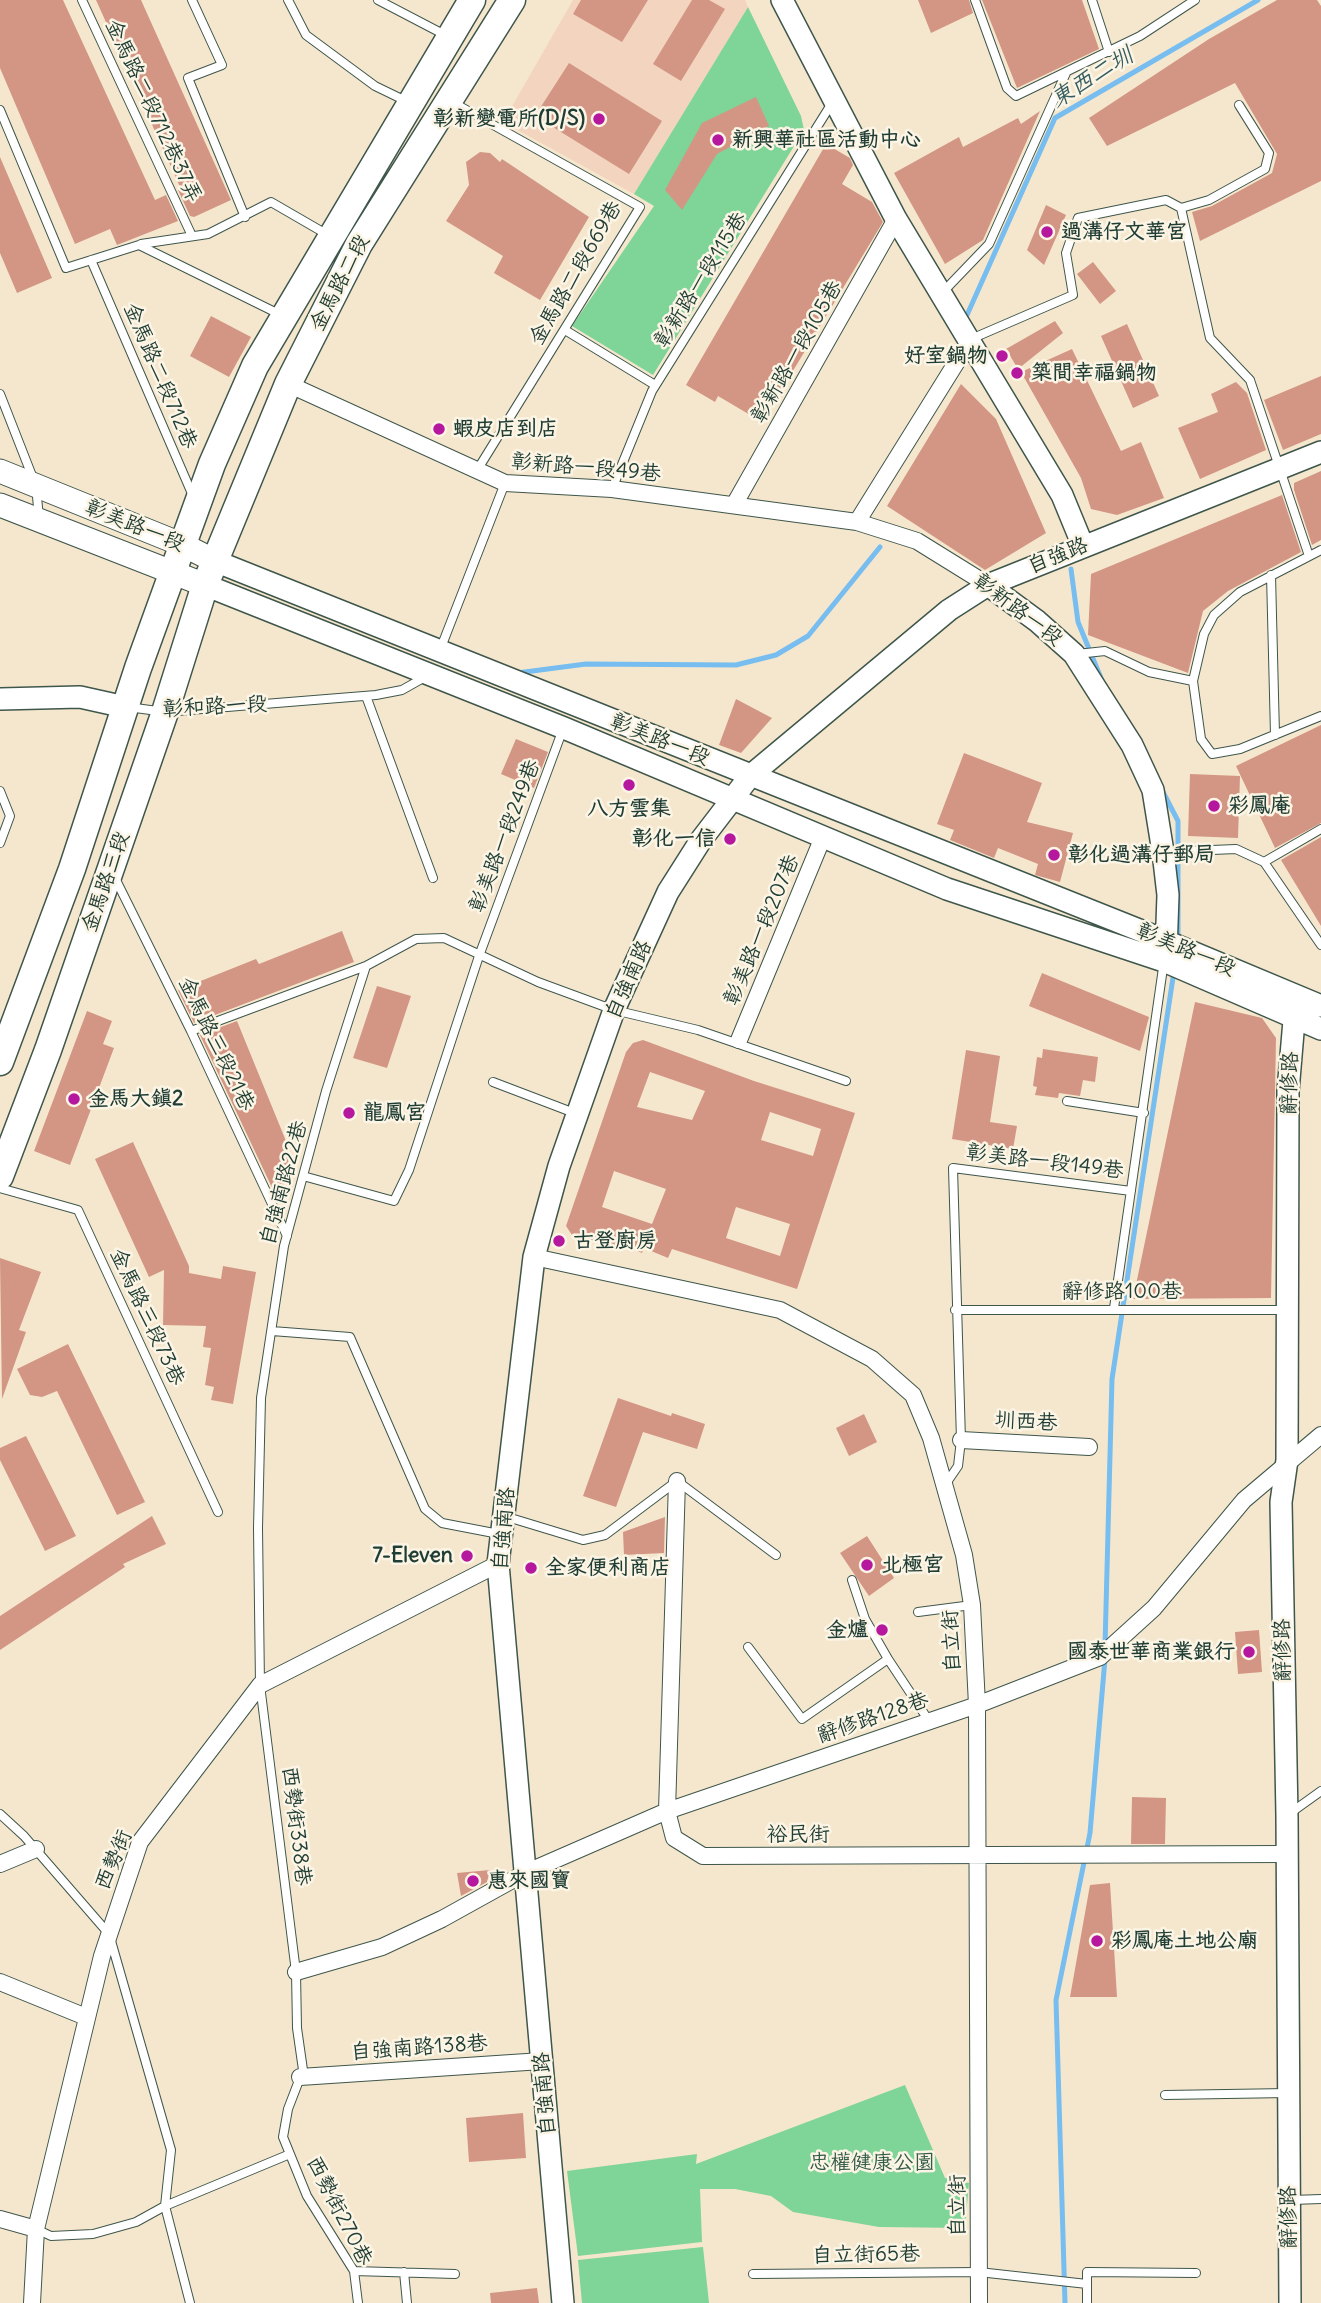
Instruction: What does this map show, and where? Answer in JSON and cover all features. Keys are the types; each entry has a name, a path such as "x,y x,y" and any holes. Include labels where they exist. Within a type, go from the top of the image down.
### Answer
{"main road":[{"name":"金馬路二段","path":"173,573 197,506 255,366 472,0"},
{"name":"金馬路二段","path":"210,573 288,384 359,244 447,99 512,0"},
{"name":"彰美路一段","path":"0,471 183,545 210,573"},
{"name":"彰美路一段","path":"0,505 173,573 210,573"},
{"name":"金馬路三段","path":"0,1062 72,869 125,707 173,573"},
{"name":"金馬路三段","path":"0,1176 165,712 210,573"}],"street":[{"path":"782,0 897,219 1062,495 1083,546"},
{"name":"彰新路一段105巷","path":"734,505 897,219"},
{"path":"857,522 971,339"},
{"name":"彰新路一段49巷","path":"288,384 505,483 612,489 857,522"},
{"name":"自強路","path":"733,799 750,776 949,610 988,584 1321,452"},
{"name":"彰新路一段","path":"857,522 917,541 988,584 1037,621 1074,654 1132,745 1153,790 1171,851 1166,951"},
{"name":"彰美路一段","path":"210,573 440,651 750,776 1166,951 1321,1006"},
{"name":"彰美路一段","path":"210,573 428,676 564,728 947,889 1166,951 1292,1019 1321,1029"},
{"name":"彰和路一段","path":"0,699 80,697 125,707"},
{"name":"自強南路","path":"563,2303 498,1564 534,1257 559,1166 614,1010 668,892 701,840 733,799"},
{"name":"彰美路一段207巷","path":"739,1040 824,837"},
{"name":"辭修路","path":"1290,2303 1287,1816 1280,1502 1287,1461 1290,1310 1288,1091 1292,1019 1296,997"},
{"name":"自立街","path":"534,1257 780,1310 819,1328 872,1359 913,1395 945,1485 964,1556 972,1605 977,1705 979,2303"},
{"name":"辭修路128巷","path":"296,1972 382,1947 525,1873 667,1811 977,1705 1100,1657 1154,1608 1244,1500 1321,1435"},
{"name":"圳西巷","path":"961,1440 1089,1447"},
{"name":"裕民街","path":"677,1481 667,1811 674,1838 703,1856 1286,1854"},
{"name":"西勢街","path":"32,2303 36,2229 108,1934 140,1842 260,1685 498,1564"},
{"path":"0,1864 36,1849"},
{"path":"0,1982 86,2017"},
{"name":"自強南路138巷","path":"300,2077 542,2061"},
{"path":"0,2219 36,2229"}],"lane":[{"name":"金馬路二段712巷37弄","path":"82,0 192,236"},
{"path":"192,0 222,65 188,79 245,217"},
{"path":"288,0 306,35 375,86 410,103"},
{"path":"378,0 450,37"},
{"path":"975,0 1007,88 1016,96 1109,52 1192,1"},
{"path":"1092,0 1109,52"},
{"path":"942,293 989,244 1066,73"},
{"name":"彰新路一段115巷","path":"612,489 655,386 835,98"},
{"name":"金馬路二段669巷","path":"447,99 640,207 476,472"},
{"path":"971,339 1073,295 1066,253 1078,218 1166,200 1181,208 1209,200 1265,169 1269,153 1239,105"},
{"path":"0,110 66,268 139,245 208,234 271,202 330,237"},
{"path":"1181,208 1210,338 1250,380 1282,467 1309,556"},
{"path":"139,245 284,316"},
{"name":"金馬路二段712巷","path":"91,260 197,506"},
{"path":"565,330 655,386"},
{"path":"0,394 36,486 39,521"},
{"path":"440,651 505,483"},
{"path":"1321,550 1240,592 1214,615 1204,634 1193,681 1201,739 1212,754 1240,749 1321,716"},
{"path":"1271,575 1275,735"},
{"path":"1074,654 1105,651 1149,672 1193,681"},
{"name":"彰和路一段","path":"125,707 165,712 366,696 402,690 428,676"},
{"path":"366,696 433,878"},
{"name":"彰美路一段249巷","path":"303,1176 394,1201 409,1170 479,956 564,728"},
{"path":"0,791 10,816 0,844"},
{"path":"1264,862 1321,829"},
{"path":"1171,851 1236,849 1264,862 1321,945"},
{"name":"金馬路三段21巷","path":"110,869 191,1031 287,1236"},
{"path":"191,1031 366,966 388,951 416,939 444,938 479,956 614,1010 698,1030 846,1081"},
{"name":"彰美路一段149巷","path":"1114,1308 1166,951"},
{"name":"自強南路22巷","path":"260,1685 258,1528 261,1398 287,1236 366,966"},
{"path":"493,1082 577,1114"},
{"path":"1067,1101 1144,1113"},
{"name":"彰美路一段149巷","path":"955,1310 953,1168 1131,1191"},
{"name":"金馬路三段73巷","path":"0,1188 78,1210 218,1512"},
{"path":"945,1485 958,1466 961,1440 955,1310"},
{"name":"辭修路100巷","path":"955,1310 1290,1310"},
{"path":"271,1331 350,1337 425,1510 442,1523 503,1525 583,1540 606,1535 677,1481 776,1555"},
{"path":"852,1580 865,1619 929,1721"},
{"path":"918,1612 972,1605"},
{"path":"748,1647 802,1719 888,1659"},
{"name":"西勢街338巷","path":"260,1685 296,1972"},
{"path":"1287,1816 1321,1791"},
{"path":"0,1814 36,1849 108,1934 171,2150 165,2206 190,2303"},
{"name":"西勢街270巷","path":"296,1972 297,2028 303,2070 288,2109 283,2137 307,2196 354,2272 358,2303"},
{"path":"1165,2095 1288,2093"},
{"path":"36,2229 51,2236 93,2234 136,2222 165,2206 290,2154"},
{"path":"1289,2200 1321,2199"},
{"path":"354,2272 455,2274"},
{"path":"404,2272 407,2303"},
{"name":"自立街65巷","path":"753,2274 979,2272 1087,2284"},
{"path":"1087,2303 1087,2272 1196,2273"}],"shaded area":[{"path":"573,0 745,0 748,7 634,194 503,122"}],"green space":[{"path":"748,7 801,116 804,130 653,375 572,326 654,206 634,194"},
{"name":"忠權健康公園","path":"905,2085 945,2178 969,2183 965,2228 879,2227 793,2212 771,2196 735,2189 700,2189 702,2242 578,2256 567,2171 697,2154 696,2164"},
{"path":"703,2247 709,2303 582,2303 578,2260"}],"building":[{"path":"0,0 63,0 155,200 166,195 178,221 117,245 110,229 75,244 0,68"},
{"path":"96,0 141,0 231,200 194,217 190,216 178,190 181,189"},
{"path":"581,0 648,0 622,42 573,14"},
{"path":"692,0 709,0 725,9 681,81 653,64"},
{"path":"918,0 969,0 973,13 931,33"},
{"path":"982,0 1082,0 1099,49 1017,88"},
{"path":"1277,0 1317,0 1321,6 1321,181 1200,241 1192,212 1212,206 1272,173 1277,154 1235,83 1107,146 1089,118 1209,39"},
{"name":"彰新變電所(D/S)","path":"569,63 662,121 629,174 535,116"},
{"name":"新興華社區活動中心","path":"756,97 769,126 717,154 682,210 665,190 702,123"},
{"path":"1040,111 983,240 945,264 894,173 959,137 963,147 1018,118 1021,124"},
{"path":"826,144 850,158 853,165 842,184 872,202 883,222 762,422 718,396 715,402 686,385"},
{"path":"480,152 490,153 500,162 502,159 589,217 540,300 494,273 503,256 446,221 469,185 466,162"},
{"path":"0,157 52,278 17,293 0,253"},
{"name":"過溝仔文華宮","path":"1046,205 1066,215 1044,265 1027,250"},
{"name":"過溝仔文華宮","path":"1093,262 1116,291 1100,304 1077,274"},
{"path":"211,316 251,337 229,377 190,356"},
{"path":"1055,321 1063,333 1018,369 1006,349"},
{"path":"1127,324 1159,396 1133,408 1101,336"},
{"path":"1072,349 1121,451 1141,442 1164,498 1117,515 1091,509 1081,478 1021,372"},
{"path":"1321,376 1321,434 1283,450 1264,400"},
{"path":"1236,382 1247,393 1266,450 1200,479 1178,428 1218,412 1211,394"},
{"path":"961,384 996,419 1046,533 985,570 887,506"},
{"path":"1321,471 1321,540 1312,545 1294,483"},
{"path":"1282,495 1301,552 1228,591 1203,611 1188,673 1088,635 1091,574"},
{"path":"736,699 772,718 741,753 719,745"},
{"path":"1321,725 1321,823 1275,848 1236,766"},
{"path":"516,739 548,752 534,788 501,774"},
{"path":"964,753 1042,783 1027,822 1073,833 1060,882 1035,875 1038,864 998,848 994,858 950,840 954,830 937,824"},
{"name":"彩鳳庵","path":"1190,774 1240,776 1238,838 1188,836"},
{"path":"1321,837 1321,926 1281,860"},
{"path":"342,931 354,962 194,1023 178,990 256,959 259,964"},
{"path":"1042,973 1149,1017 1140,1051 1029,1006"},
{"path":"377,986 411,996 387,1068 353,1058"},
{"path":"1195,1002 1262,1018 1276,1038 1271,1298 1133,1299"},
{"name":"金馬大鎮2","path":"87,1011 112,1021 103,1044 114,1048 70,1165 34,1151"},
{"path":"237,1021 286,1141 290,1174 276,1196 200,1035"},
{"path":"643,1040 754,1081 855,1113 797,1289 672,1249 668,1258 644,1248 642,1253 623,1245 622,1249 585,1238 585,1241 572,1235 566,1226 626,1052 633,1043","holes":["650,1072 705,1091 692,1120 637,1107","770,1112 821,1129 813,1156 761,1140","614,1171 666,1189 652,1224 602,1207","736,1207 790,1224 780,1256 726,1238"]},
{"path":"1043,1049 1098,1057 1095,1082 1083,1080 1080,1096 1059,1093 1058,1098 1035,1095 1037,1087 1033,1086 1037,1057 1042,1058"},
{"path":"966,1050 1000,1056 990,1122 1017,1126 1013,1149 952,1139"},
{"path":"133,1142 189,1266 189,1273 221,1279 223,1266 256,1272 233,1404 211,1400 214,1387 205,1385 211,1348 203,1347 206,1326 163,1325 164,1270 149,1277 95,1159"},
{"path":"0,1258 41,1272 19,1330 26,1332 2,1399"},
{"path":"68,1344 145,1502 117,1515 57,1391 42,1397 30,1395 17,1369"},
{"path":"618,1398 705,1424 697,1449 643,1432 616,1507 583,1496"},
{"path":"864,1414 877,1442 849,1456 836,1428"},
{"path":"26,1436 76,1536 45,1551 0,1460 0,1448"},
{"path":"152,1516 166,1544 123,1564 125,1567 0,1650 0,1616"},
{"path":"665,1517 664,1553 624,1555 623,1532"},
{"name":"北極宮","path":"867,1536 894,1578 869,1596 840,1553"},
{"name":"國泰世華商業銀行","path":"1259,1630 1262,1672 1238,1674 1235,1632"},
{"path":"1132,1797 1166,1798 1165,1844 1131,1844"},
{"name":"惠來國寶","path":"490,1870 487,1882 461,1896 457,1873"},
{"name":"彩鳳庵土地公廟","path":"1110,1883 1117,1997 1070,1997 1090,1885"},
{"path":"523,2113 526,2158 469,2162 466,2118"},
{"path":"537,2288 539,2303 491,2303 490,2293"}],"waterway":[{"name":"東西二圳","path":"967,315 1055,118 1258,0"},
{"path":"517,673 586,664 736,665 776,655 808,636 880,547"},
{"path":"1071,569 1078,622 1103,683"},
{"path":"1162,790 1178,821 1178,940"},
{"path":"1105,1646 1112,1379 1174,971"},
{"path":"1065,2303 1056,2000 1090,1833 1105,1659"}],"place":[{"name":"彰新變電所(D/S)","path":"599,119"},
{"name":"新興華社區活動中心","path":"718,140"},
{"name":"過溝仔文華宮","path":"1047,232"},
{"name":"好室鍋物","path":"1002,356"},
{"name":"築間幸福鍋物","path":"1017,373"},
{"name":"蝦皮店到店","path":"439,429"},
{"name":"八方雲集","path":"629,785"},
{"name":"彩鳳庵","path":"1214,806"},
{"name":"彰化一信","path":"730,839"},
{"name":"彰化過溝仔郵局","path":"1054,855"},
{"name":"金馬大鎮2","path":"74,1099"},
{"name":"龍鳳宮","path":"349,1113"},
{"name":"古登廚房","path":"559,1241"},
{"name":"7-Eleven","path":"467,1556"},
{"name":"北極宮","path":"867,1565"},
{"name":"全家便利商店","path":"531,1568"},
{"name":"金爐","path":"882,1630"},
{"name":"國泰世華商業銀行","path":"1249,1652"},
{"name":"惠來國寶","path":"473,1881"},
{"name":"彩鳳庵土地公廟","path":"1097,1941"}]}
